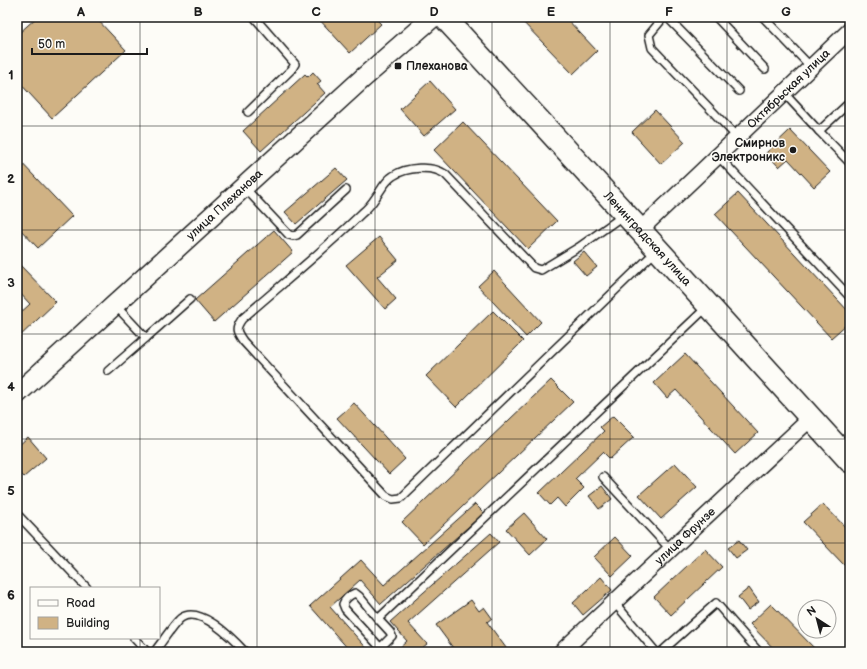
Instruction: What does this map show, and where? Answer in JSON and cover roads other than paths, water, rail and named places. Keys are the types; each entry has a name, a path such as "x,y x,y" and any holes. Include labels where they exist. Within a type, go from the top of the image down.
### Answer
{"highway":[{"name":"Ленинградская улица","path":"444,17 658,249 850,462"}],"street":[{"name":"улица Плеханова","path":"20,389 115,305 362,79 433,17"},
{"name":"Октябрьская улица","path":"640,230 850,30"},
{"name":"улица Фрунзе","path":"561,652 810,418"}],"lane":[{"path":"248,112 292,69 294,64 254,17"},
{"path":"664,17 649,35 652,48 737,137"},
{"path":"667,17 739,91"},
{"path":"716,17 765,69"},
{"path":"763,17 811,67"},
{"path":"784,93 850,163"},
{"path":"819,131 850,102"},
{"path":"718,156 850,298"},
{"path":"625,214 579,247 541,270 534,268 440,170 423,168 401,172 393,175 363,212 316,256 242,319 237,326 237,333 386,496 393,499 401,498 658,249"},
{"path":"244,187 289,235 293,236 297,235 346,190"},
{"path":"108,371 190,299"},
{"path":"115,305 146,338"},
{"path":"378,619 708,306"},
{"path":"603,477 671,550"},
{"path":"17,514 86,587"},
{"path":"355,593 378,619 392,636 381,647 345,609 343,604 344,601 355,593"},
{"path":"613,602 656,652"},
{"path":"661,652 716,603 759,652"},
{"path":"154,652 181,618 190,614 203,617 231,637 245,652"},
{"path":"135,639 147,652"}],"place":[{"name":"Плеханова","path":"398,66"},
{"name":"Смирнов Электроникс","path":"793,150"}]}
